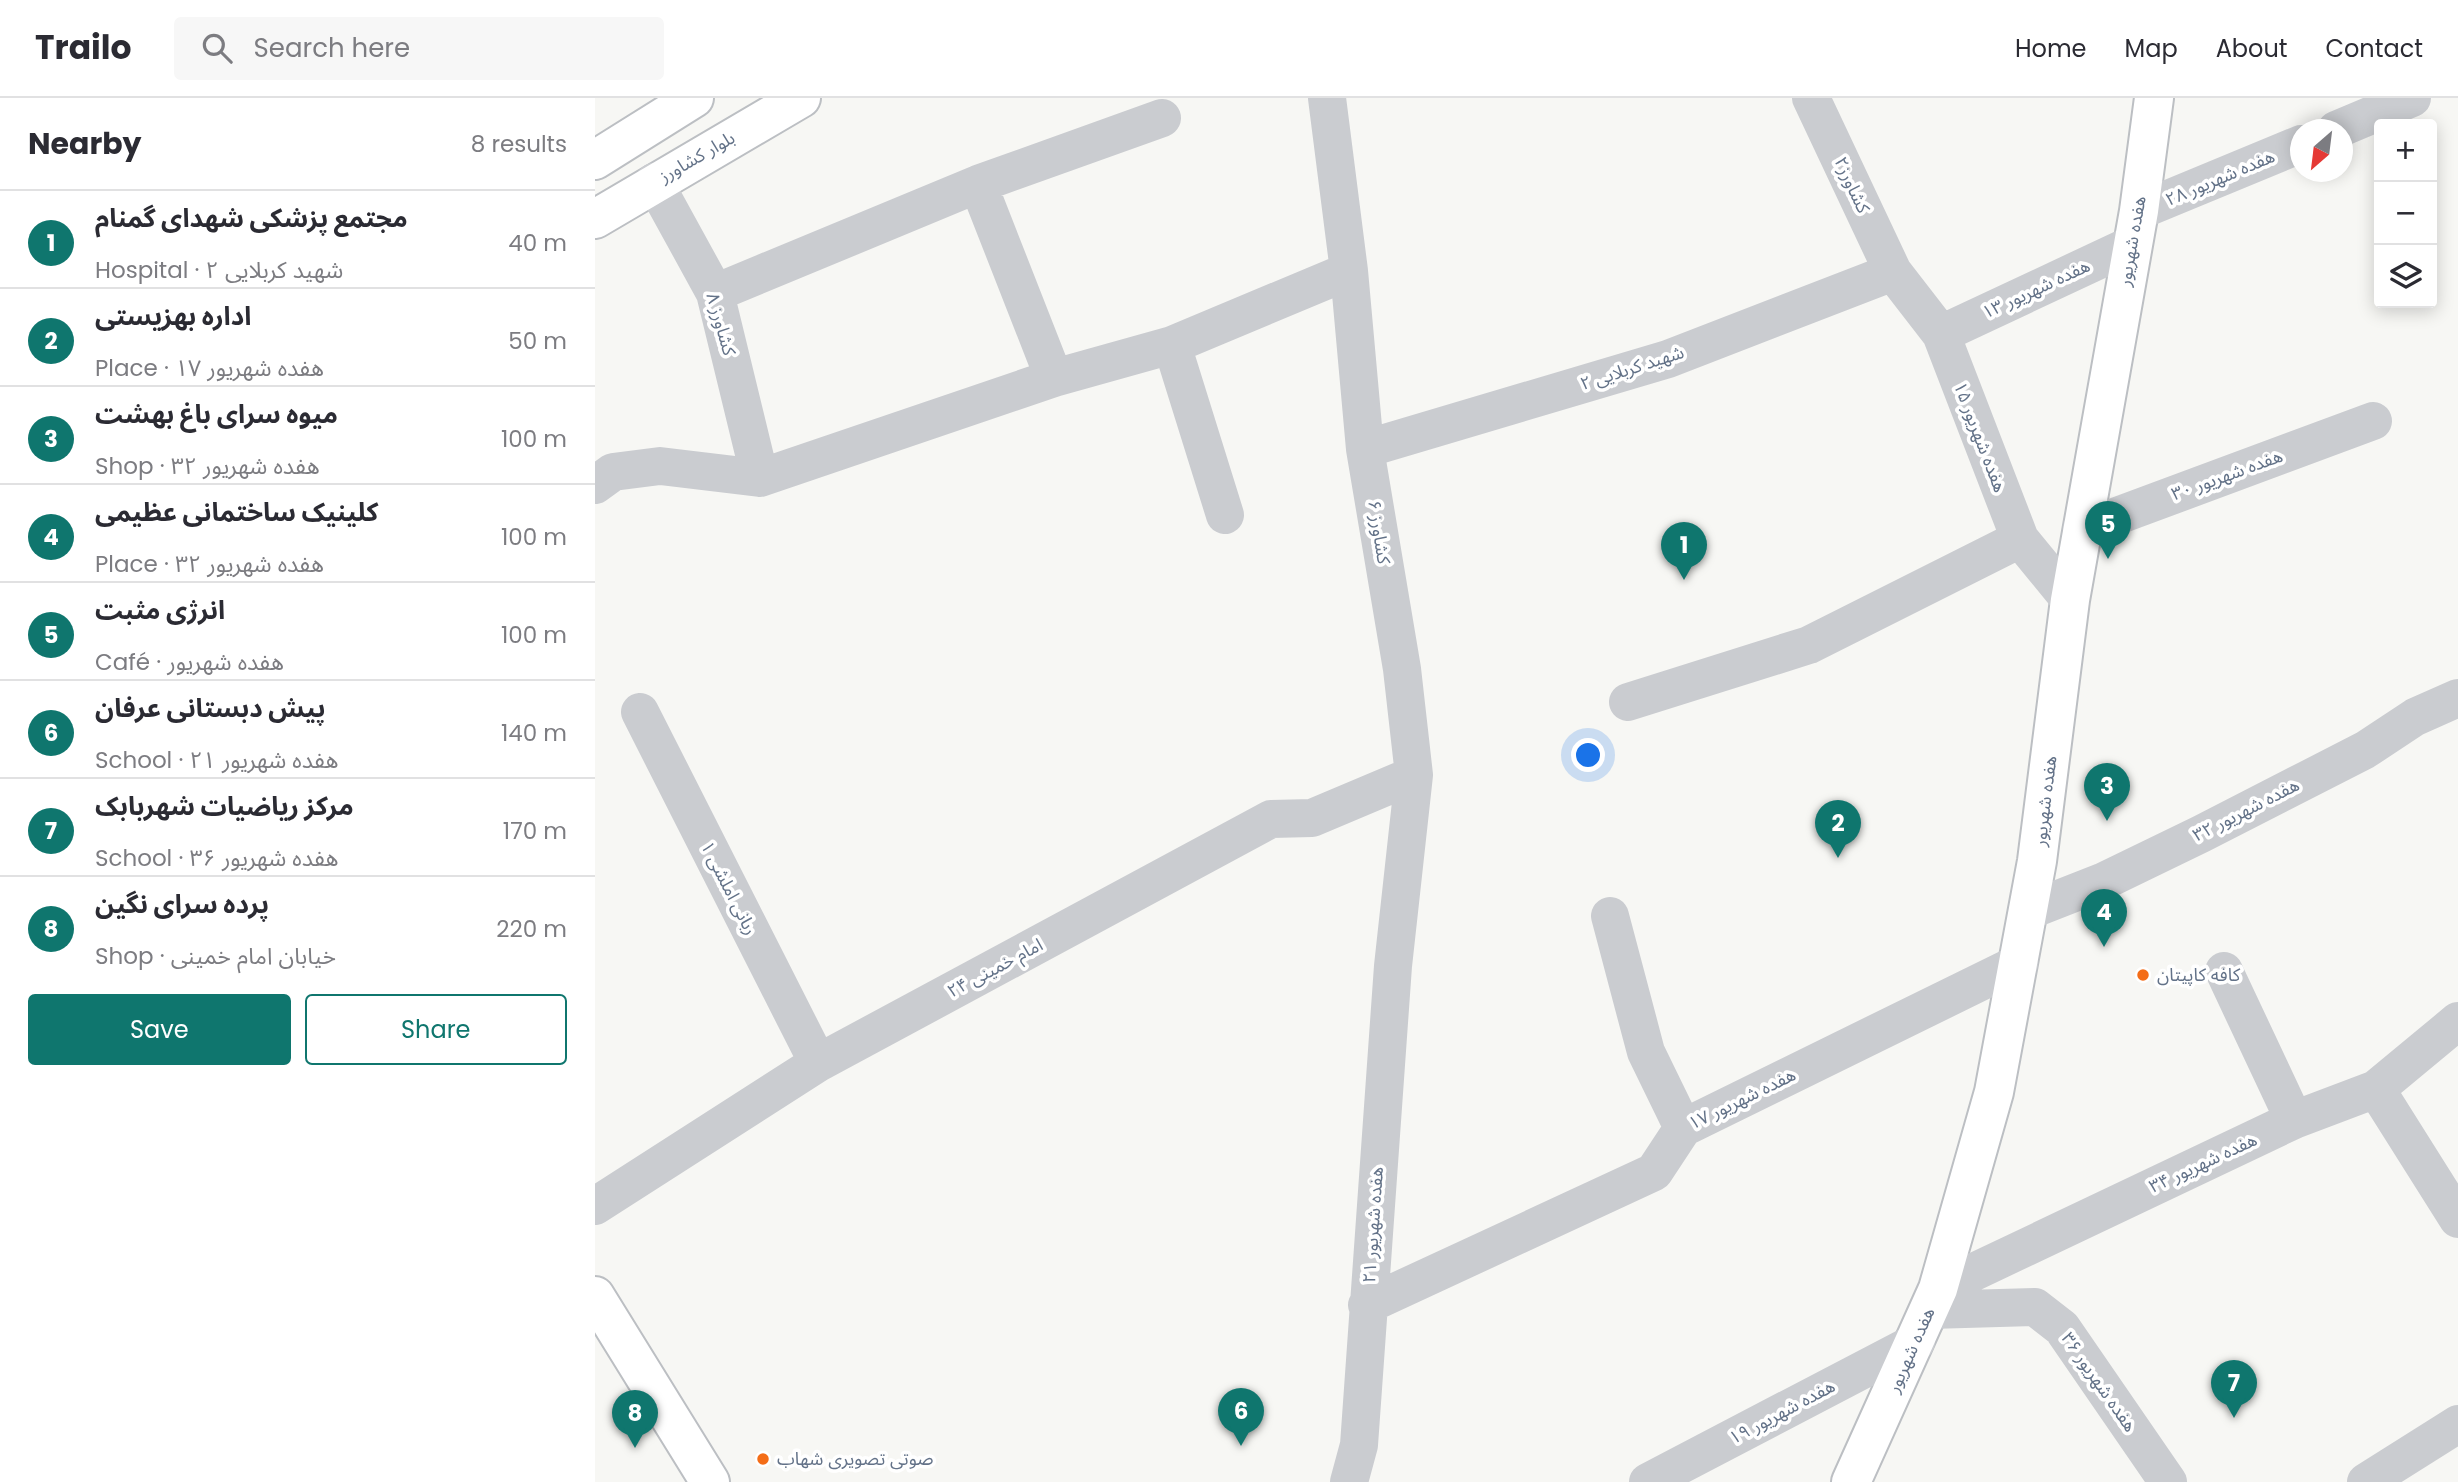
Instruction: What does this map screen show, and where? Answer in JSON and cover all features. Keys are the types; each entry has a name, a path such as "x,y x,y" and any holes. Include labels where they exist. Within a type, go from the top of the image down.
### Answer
{"main road":[{"path":"595,160 694,98"},
{"name":"بلوار کشاورز","path":"595,219 801,98"},
{"name":"هفده شهریور","path":"1851,1482 1928,1314 1994,1092 2028,911 2070,600 2135,228 2154,98"},
{"path":"595,1296 711,1482"}],"street":[{"name":"کشاورز ۶","path":"1327,98 1349,271 1365,449 1402,669 1414,775 1393,966"},
{"name":"کشاورز۲","path":"1811,98 1893,272"},
{"path":"2353,123 2412,98"},
{"path":"715,293 978,184 1163,118"},
{"name":"هفده شهریور ۲۸","path":"2135,228 2290,150"},
{"name":"کشاورز ۸","path":"654,182 715,293 760,478"},
{"path":"978,184 1054,378"},
{"name":"هفده شهریور ۱۳","path":"1941,334 2135,228"},
{"path":"595,485 613,472 660,466 760,478 1054,378 1172,345 1349,271"},
{"name":"هفده شهریور ۱۵","path":"1893,272 1941,334 2020,539 2070,600"},
{"name":"شهید کربلایی ۲","path":"1365,449 1668,359 1893,272"},
{"path":"1172,345 1225,515"},
{"name":"هفده شهریور ۳۰","path":"2082,529 2373,421"},
{"path":"1628,702 1808,645 2020,539"},
{"name":"هفده شهریور ۳۲","path":"2028,911 2102,882 2188,840 2365,750 2415,718 2458,698"},
{"name":"ربانی املشی ۱","path":"640,712 817,1063"},
{"name":"امام خمینی ۲۴","path":"595,1206 817,1063 1271,819 1312,818 1414,775"},
{"path":"1610,916 1646,1052 1683,1128"},
{"name":"هفده شهریور ۱۷","path":"1367,1305 1654,1172 1683,1128 2019,963"},
{"name":"هفده شهریور ۲۱","path":"1349,1482 1359,1445 1393,966"},
{"path":"2224,971 2294,1120"},
{"name":"هفده شهریور ۳۴","path":"1928,1314 2294,1120 2376,1088 2458,1021"},
{"path":"2376,1088 2458,1219"},
{"name":"هفده شهریور ۳۶","path":"1928,1314 2035,1307 2062,1328 2168,1482"},
{"name":"هفده شهریور ۱۹","path":"1648,1482 1928,1314"},
{"path":"2366,1482 2458,1424"}],"place":[{"name":"انرژی مثبت","path":"2108,559"},
{"name":"مجتمع پزشکی شهدای گمنام","path":"1684,580"},
{"name":"میوه سرای باغ بهشت","path":"2107,821"},
{"name":"اداره بهزیستی","path":"1838,858"},
{"name":"کلینیک ساختمانی عظیمی","path":"2104,947"},
{"name":"کافه کاپیتان","path":"2143,975"},
{"name":"مرکز ریاضیات شهربابک","path":"2234,1418"},
{"name":"پیش دبستانی عرفان","path":"1241,1446"},
{"name":"پرده سرای نگین","path":"635,1448"},
{"name":"صوتی تصویری شهاب","path":"763,1459"}]}
